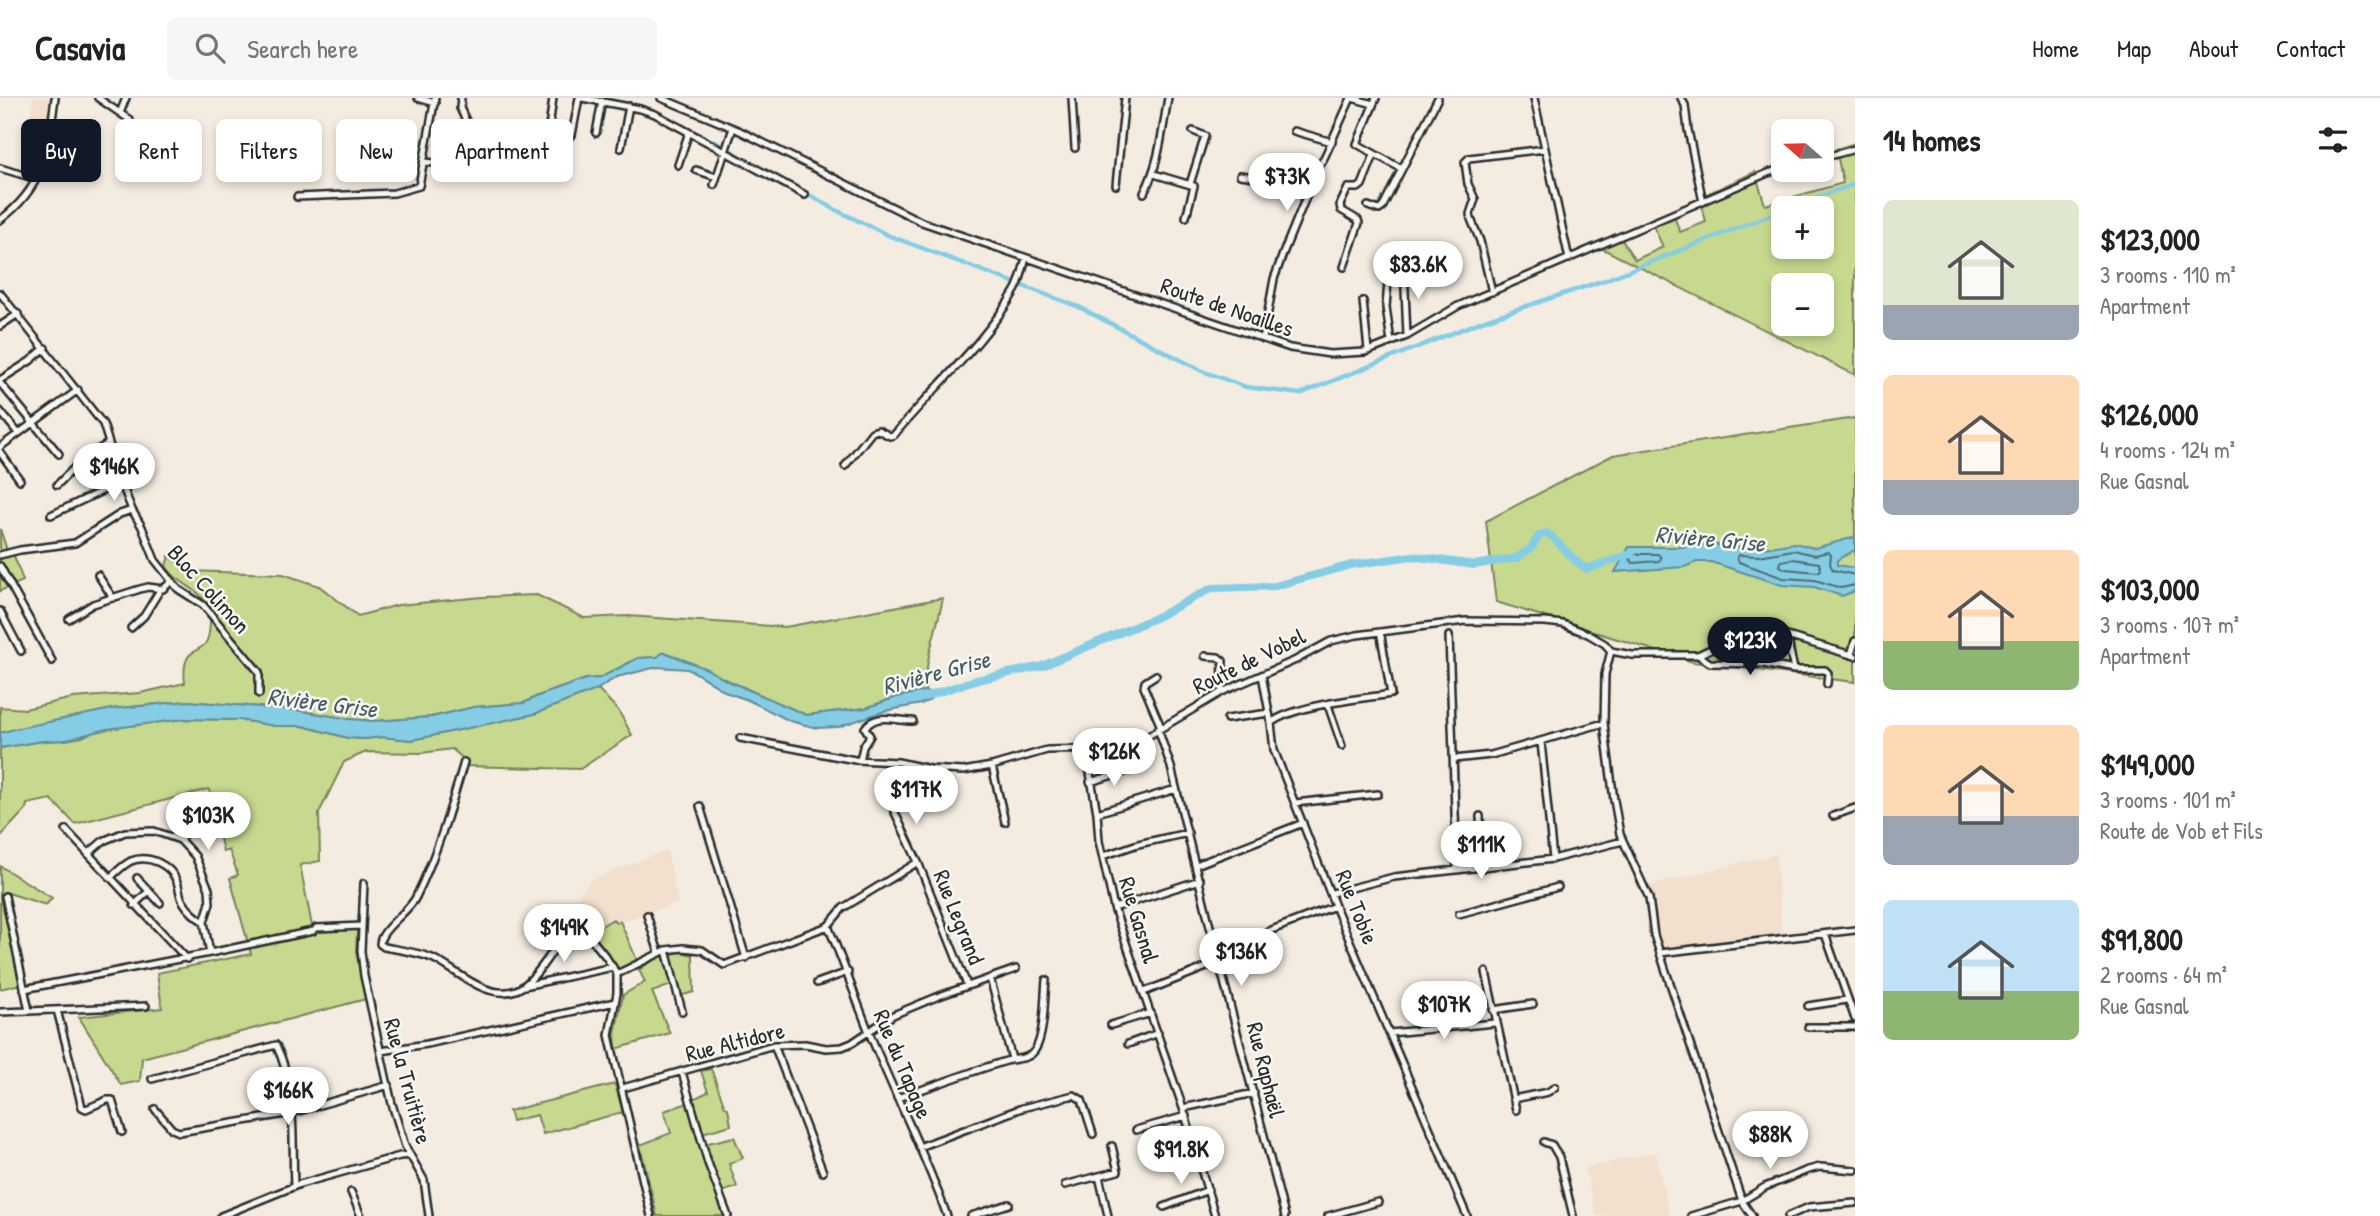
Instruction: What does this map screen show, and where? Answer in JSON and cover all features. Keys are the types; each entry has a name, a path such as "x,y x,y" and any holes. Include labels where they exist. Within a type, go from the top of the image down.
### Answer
{"street":[{"path":"52,119 55,98"},
{"path":"98,98 129,119"},
{"path":"120,113 126,98"},
{"path":"297,197 394,193 419,186 435,101 418,98"},
{"path":"424,162 459,165 468,125 460,108 461,98"},
{"path":"550,119 553,98"},
{"path":"573,131 581,98 629,106 655,114 806,195"},
{"name":"Route de Noailles","path":"661,98 733,128 922,222 1290,348 1330,354 1368,351 1407,336 1458,306 1771,172"},
{"path":"1072,98 1075,148"},
{"path":"1116,185 1125,98"},
{"path":"1144,193 1154,174 1168,98"},
{"path":"1263,339 1274,279 1351,98 1375,101 1357,144 1402,169"},
{"path":"1368,206 1381,209 1438,98"},
{"path":"1534,98 1569,259"},
{"path":"1681,98 1685,105 1703,202"},
{"path":"596,133 602,101"},
{"path":"621,148 629,106"},
{"path":"714,185 733,128"},
{"path":"1190,184 1205,136 1194,131"},
{"path":"1294,131 1332,142"},
{"path":"678,166 689,132"},
{"path":"1492,292 1480,241 1471,219 1475,200 1468,184 1465,162 1469,158 1545,149"},
{"path":"1834,155 1855,149"},
{"path":"1344,267 1359,223 1341,210 1340,205 1348,188 1362,185 1374,155"},
{"path":"0,169 21,175"},
{"path":"696,170 716,177"},
{"path":"1154,174 1190,184 1194,188 1186,217"},
{"path":"1240,175 1312,185"},
{"path":"0,220 17,207 35,182"},
{"path":"845,466 872,432 880,430 890,436 894,435 930,392 974,348 1017,289 1026,258"},
{"path":"1404,266 1407,336"},
{"path":"1389,269 1386,307 1391,342"},
{"name":"Bloc Colimon","path":"0,293 103,424 121,482 155,560 178,589 203,605 259,672 259,694"},
{"path":"1363,301 1368,351"},
{"path":"0,326 18,314"},
{"path":"45,348 0,381 59,453"},
{"path":"20,480 0,449 78,390"},
{"path":"0,411 18,433"},
{"path":"58,485 83,459 109,443"},
{"path":"51,515 121,482"},
{"path":"0,555 75,543 120,513 132,510"},
{"path":"0,566 2,575 52,662"},
{"path":"98,575 113,597"},
{"path":"131,628 144,616 160,590 172,581"},
{"path":"69,619 93,604 113,597 145,587 160,590"},
{"path":"0,611 21,651"},
{"name":"Route de Vobel","path":"740,738 860,760 898,762 955,771 992,766 1047,750 1121,747 1138,742 1222,692 1342,638 1399,628 1465,621 1545,622 1563,624 1605,644 1611,651"},
{"path":"1752,1216 1742,1201 1654,935 1648,898 1618,823 1604,723 1605,674 1611,651 1632,655 1698,655 1723,643 1768,634 1787,636 1853,656 1855,640"},
{"path":"1272,723 1288,714 1391,694 1381,636"},
{"path":"1449,636 1457,870"},
{"path":"1787,636 1794,670"},
{"path":"1749,637 1751,664"},
{"path":"1698,655 1710,663 1825,670 1828,673 1827,684"},
{"path":"1205,656 1218,657 1223,661 1222,692"},
{"name":"Rue Raphaël","path":"1157,675 1145,682 1144,690 1159,728 1188,833 1285,1216"},
{"name":"Rue Tobie","path":"1262,675 1272,723 1274,750 1335,906 1467,1216"},
{"path":"1328,705 1342,746"},
{"path":"1227,719 1269,713"},
{"path":"860,760 863,747 870,736 865,729 869,723 883,717 893,721 913,721"},
{"path":"1454,759 1491,755 1604,723"},
{"path":"1541,742 1553,859"},
{"name":"Rue Gasnal","path":"1086,750 1114,908 1186,1116 1215,1216"},
{"path":"464,762 447,820 416,897 382,934 380,944 433,959 484,988 516,990 537,973 570,924 585,931 617,974 610,1034 651,1216"},
{"path":"992,766 1005,822"},
{"path":"1090,782 1130,770"},
{"path":"1097,813 1176,789"},
{"path":"1295,803 1378,794"},
{"name":"Rue Legrand","path":"890,802 918,862 967,985"},
{"path":"700,806 746,958"},
{"path":"1833,816 1855,808"},
{"path":"1480,816 1482,868"},
{"path":"180,840 194,819"},
{"path":"1196,865 1303,823"},
{"path":"66,830 187,959"},
{"path":"88,854 103,841 125,832 154,831 180,840 195,856 209,889 210,903 204,922 210,953"},
{"path":"1103,856 1138,844 1188,833"},
{"path":"1332,893 1394,877 1553,859 1623,841"},
{"path":"110,878 125,864 134,860 144,859 163,864 177,881 182,902 204,922"},
{"path":"617,974 662,952 683,948 702,950 724,965 746,958 828,926 843,908 918,862"},
{"path":"137,878 160,903"},
{"path":"1114,908 1200,880"},
{"name":"Rue la Truitière","path":"364,883 362,951 381,1051 393,1104 409,1155 424,1180 429,1216"},
{"path":"1459,914 1558,887"},
{"path":"134,905 149,891"},
{"path":"5,896 29,1011"},
{"path":"1216,951 1335,906"},
{"path":"647,915 682,1011"},
{"path":"24,989 187,959 314,929 362,926"},
{"name":"Rue du Tapage","path":"828,926 947,1216"},
{"path":"1660,953 1855,930"},
{"path":"1825,934 1855,1019"},
{"path":"1144,992 1219,962"},
{"path":"520,986 613,967"},
{"name":"Rue Altidore","path":"623,1088 774,1045 805,1044 826,1048 852,1043 893,1015 967,985 1016,969"},
{"path":"817,984 848,972"},
{"path":"1486,972 1516,1110"},
{"path":"990,978 1012,1059"},
{"path":"897,1098 1012,1059 1028,1057 1034,1052 1039,1041 1046,980"},
{"path":"1808,1006 1847,1000"},
{"path":"381,1051 427,1044 615,1002"},
{"path":"1493,1010 1533,1004"},
{"path":"0,1012 146,1006"},
{"path":"57,1010 82,1107 86,1109 112,1100 122,1132"},
{"path":"1111,1025 1151,1013"},
{"path":"1390,1033 1495,1023"},
{"path":"1808,1027 1855,1027"},
{"path":"1128,1044 1158,1033"},
{"path":"774,1045 823,1172"},
{"path":"152,1079 277,1046 288,1077 294,1186"},
{"path":"682,1072 708,1163 728,1216"},
{"path":"155,1109 176,1132 292,1113 389,1085"},
{"path":"1513,1099 1548,1092 1555,1087"},
{"path":"1183,1108 1254,1093"},
{"path":"919,1147 1022,1108 1074,1094 1082,1100 1093,1134"},
{"path":"1136,1130 1186,1116"},
{"path":"1544,1142 1552,1145 1559,1157 1573,1216"},
{"path":"1065,1185 1119,1170 1112,1146"},
{"path":"220,1216 231,1214 294,1186 409,1155"},
{"path":"1691,1216 1742,1201 1765,1187 1808,1170 1820,1167 1855,1170"},
{"path":"1099,1176 1108,1216"},
{"path":"1164,1207 1208,1190"},
{"path":"351,1192 361,1216"},
{"path":"1328,1216 1378,1202"},
{"path":"1788,1216 1809,1207 1855,1203"},
{"path":"971,1216 1009,1204"}],"shaded area":[{"path":"32,98 58,98 55,119 31,119"},
{"path":"667,850 678,903 616,923 613,919 590,933 574,921 580,893 591,880"},
{"path":"1776,854 1782,935 1664,949 1648,886"},
{"path":"1655,1152 1670,1216 1596,1216 1585,1168"}],"green space":[{"path":"1855,143 1855,375 1777,336 1834,336 1834,273 1771,273 1771,333 1593,244 1618,234 1635,260 1663,247 1650,219 1672,211 1680,232 1706,222 1700,197 1755,172 1765,205 1771,203 1771,259 1834,259 1834,196 1797,196 1843,183 1836,149"},
{"path":"1855,418 1855,682 1693,662 1496,602 1486,521 1613,455"},
{"path":"0,529 7,550 13,553 23,581 0,591"},
{"path":"169,556 188,571 283,574 319,586 358,616 398,605 537,595 584,618 628,616 785,627 943,598 929,656 925,691 866,708 806,715 664,652 658,657 638,658 600,678 586,679 524,703 474,707 431,717 375,721 296,710 187,701 112,709 0,733 0,707 25,709 73,698 140,693 185,683 186,660 207,640 210,614 204,600 170,572 166,566"},
{"path":"598,689 618,710 632,735 580,769 465,766 467,762 452,749 421,753 366,752 344,762 319,813 320,861 300,865 313,931 357,929 356,952 366,999 142,1058 140,1081 121,1085 79,1017 162,1008 157,973 251,954 230,878 238,875 229,850 223,852 209,789 75,824 51,799 27,804 26,809 0,837 0,748 65,740 126,726 184,719 240,720 275,726 303,726 348,738 412,740 534,714"},
{"path":"0,866 52,898 46,905 5,892 1,897 21,984 0,989"},
{"path":"613,919 616,923 620,921 637,960 618,970 590,933"},
{"path":"680,952 693,955 694,992 680,996 674,984 652,992 670,1033 616,1049 615,1033 623,995 645,982 639,970 655,958"},
{"path":"711,1069 725,1107 728,1108 731,1125 702,1133 693,1099 708,1092 701,1071"},
{"path":"615,1084 623,1112 543,1134 537,1115 512,1121 509,1111"},
{"path":"688,1103 705,1165 724,1216 657,1216 640,1145 671,1133 664,1111"},
{"path":"734,1137 743,1158 729,1164 737,1187 721,1192 704,1144"}],"water":[{"path":"1855,537 1855,550 1837,560 1837,565 1855,568 1855,591 1842,596 1814,587 1782,585 1711,562 1697,562 1684,567 1615,572 1629,547 1708,544 1758,549 1794,543 1815,548"},
{"path":"664,652 806,715 866,708 925,691 935,695 921,704 885,711 838,727 817,728 790,721 728,693 687,669 657,667 617,677 596,690 534,714 412,740 348,738 303,726 275,726 240,720 184,719 107,729 65,740 0,748 0,733 14,729 112,709 187,701 296,710 375,721 432,717 474,707 524,703 586,679 600,678 638,658 657,657"}],"waterway":[{"path":"602,98 630,105"},
{"path":"684,127 721,145"},
{"path":"731,151 836,210 890,236 1079,307 1202,371 1246,387 1300,394 1485,320 1605,280 1771,215"},
{"path":"1821,196 1855,184"},
{"name":"Rivière Grise","path":"922,698 972,681 1042,666 1157,617 1212,588 1275,586 1351,565 1412,556 1474,565 1517,558 1531,548 1539,536 1547,533 1587,569 1631,554"}]}
